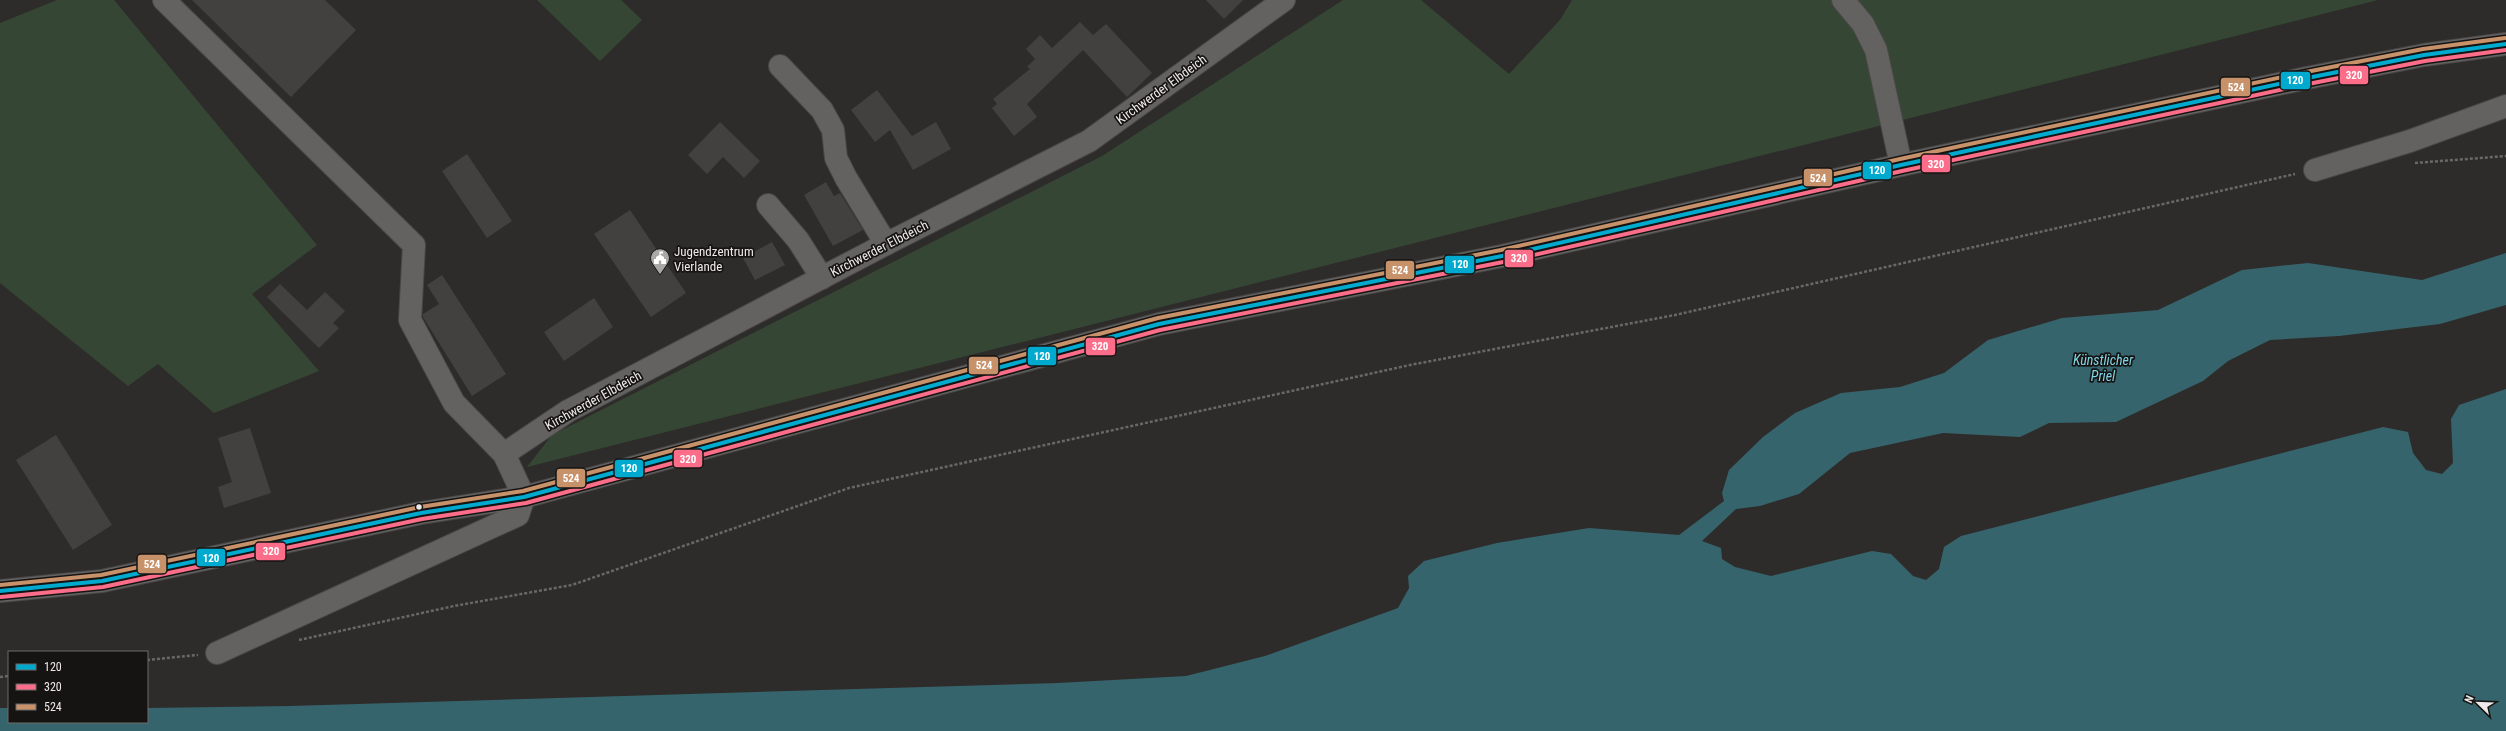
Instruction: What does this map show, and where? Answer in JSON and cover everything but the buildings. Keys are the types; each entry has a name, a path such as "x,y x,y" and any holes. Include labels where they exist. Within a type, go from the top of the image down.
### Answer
{"street":[{"path":"164,0 414,246 410,320 454,403 504,454 524,497 518,515 217,653"},
{"name":"Kirchwerder Elbdeich","path":"504,454 568,411 886,244 1089,141 1284,0"},
{"path":"1843,0 1863,24 1876,50 1901,165"},
{"path":"0,591 102,581 421,513 524,497 1159,324 1502,256 1901,165 2302,78 2424,55 2506,44"},
{"path":"780,66 822,110 833,130 836,158 846,178 886,244"},
{"path":"2315,170 2410,141 2506,106"},
{"path":"768,205 798,240 822,278"}],"path":[{"path":"2412,164 2506,156"},
{"path":"292,642 454,606 572,585 849,488 1410,365 1675,315 2315,170"},
{"path":"148,660 217,653"}],"green space":[{"path":"57,0 114,0 317,245 252,294 319,371 214,413 158,364 128,386 0,283 0,23"},
{"path":"537,0 621,0 642,20 600,61"},
{"path":"1343,0 1421,0 1509,74 1560,20 1572,0 2378,0 527,467 552,435 1102,156"}],"water":[{"name":"Künstlicher Priel","path":"2506,253 2506,305 2440,324 2339,336 2270,340 2228,361 2203,381 2116,422 2049,423 2020,437 1943,433 1850,453 1799,494 1760,506 1736,509 1702,541 1721,548 1722,559 1735,567 1771,576 1872,551 1891,554 1913,576 1926,580 1939,569 1944,547 1961,536 2383,427 2408,432 2413,453 2426,470 2442,474 2453,463 2451,419 2459,405 2506,389 2506,731 0,731 0,708 8,708 8,723 148,723 148,708 290,706 1058,683 1186,676 1265,656 1398,608 1409,588 1408,576 1424,561 1497,543 1589,528 1679,535 1724,501 1722,493 1729,470 1763,437 1795,413 1841,393 1900,387 1944,373 1988,340 2062,318 2158,310 2242,270 2308,263 2422,280"}],"transit line":[{"name":"524","path":"0,585 101,575 420,507 523,491 1158,318 1501,250 1900,159 2301,73 2423,49 2505,38"},
{"name":"120","path":"0,591 102,581 421,513 524,497 1159,324 1502,256 1901,165 2302,79 2424,55 2506,44"},
{"name":"320","path":"1,597 103,587 422,519 526,503 1160,330 1503,262 1902,171 2303,85 2425,61 2506,50"}],"place":[{"name":"Jugendzentrum Vierlande","path":"660,275"}]}
